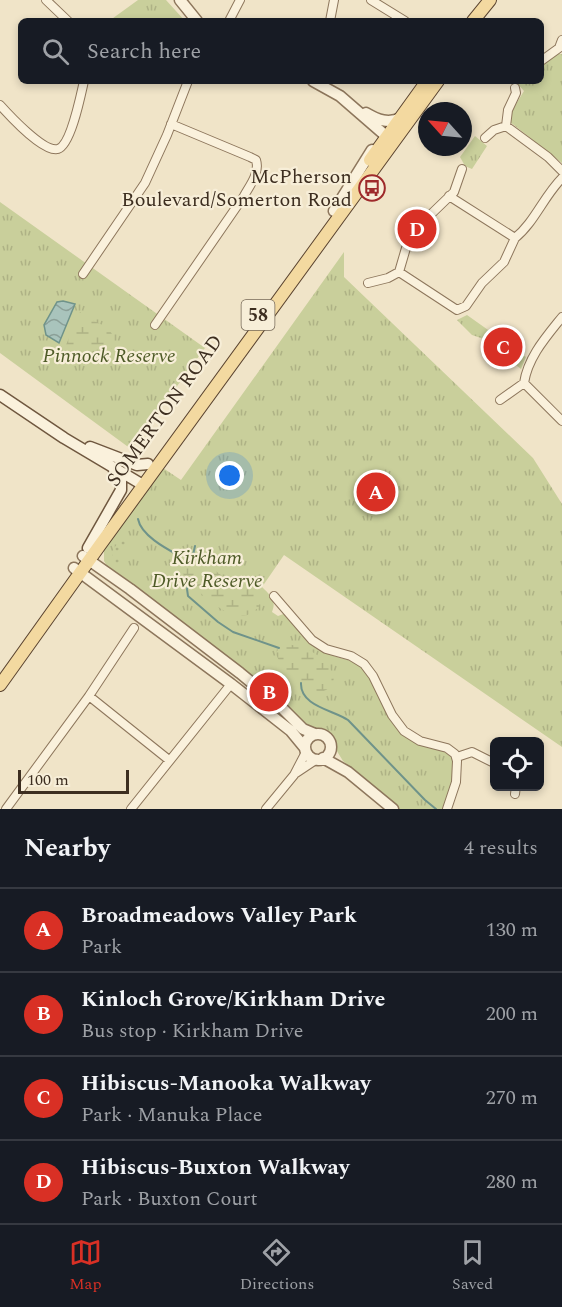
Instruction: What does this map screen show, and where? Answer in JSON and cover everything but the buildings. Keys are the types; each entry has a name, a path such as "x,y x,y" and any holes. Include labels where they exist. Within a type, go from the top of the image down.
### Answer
{"main road":[{"path":"475,18 490,0"},
{"path":"484,18 497,0"},
{"name":"SOMERTON ROAD","path":"0,676 140,483 232,363 390,140 401,118 426,84"},
{"name":"SOMERTON ROAD","path":"87,555 134,497 148,464 334,211 436,84"},
{"name":"SOMERTON ROAD","path":"0,685 70,587 77,570"}],"street":[{"path":"46,0 65,18"},
{"path":"180,0 194,17"},
{"path":"229,18 240,0"},
{"path":"331,18 334,0"},
{"path":"371,0 400,18"},
{"path":"544,59 561,46"},
{"path":"0,105 27,132 48,148 55,150 61,148 65,142 74,121 83,84"},
{"path":"83,274 145,183 187,84"},
{"path":"319,84 348,103 390,140"},
{"path":"506,126 508,110 516,93 515,88"},
{"path":"348,103 378,120 394,121 401,118"},
{"path":"155,325 239,204 258,166 256,160 250,157 171,124"},
{"path":"485,138 494,130 506,126"},
{"path":"506,126 548,157 562,171"},
{"path":"334,211 377,143 378,133 374,127"},
{"path":"428,218 454,192 462,169"},
{"path":"399,272 457,310 466,306 482,284 504,262 514,238 523,231 562,178"},
{"path":"449,196 514,238"},
{"path":"368,283 388,278 399,272 406,248"},
{"path":"500,400 524,383 532,357 562,317"},
{"path":"524,383 562,421"},
{"path":"0,395 64,438 140,483"},
{"path":"64,438 137,465 148,464"},
{"path":"110,465 120,477 121,490 87,555 240,673 282,707 303,729 326,737 330,747 348,772 392,809"},
{"name":"SOMERTON ROAD","path":"101,568 98,559 100,551 124,517 134,497"},
{"path":"77,570 291,731 310,757 320,759 348,772"},
{"path":"70,587 85,585 104,590"},
{"path":"274,596 312,640 326,649 351,656 364,664 373,676 392,715 404,731 420,741 451,749 457,757 455,788 447,809"},
{"path":"6,809 89,696 134,628"},
{"path":"131,809 240,673"},
{"path":"89,696 170,760"},
{"path":"266,809 294,775 306,750 306,741 315,734"},
{"path":"294,775 328,754 330,747"},
{"path":"457,757 472,752 490,761"}],"green space":[{"path":"138,0 166,0 182,18 113,18"},
{"path":"562,54 562,163 510,122 511,112 524,91 518,84 544,84 544,64 549,58"},
{"path":"475,136 487,146 472,169 465,166 460,157 472,156 472,140"},
{"name":"Pinnock Reserve","path":"0,202 205,348 131,449 0,353"},
{"path":"420,216 429,222 422,234 411,245 401,243"},
{"name":"Kirkham Drive Reserve","path":"344,252 344,277 533,458 562,504 562,747 284,555 262,587 273,601 272,612 278,616 286,613 324,652 361,665 416,743 451,754 454,774 443,809 399,809 343,761 327,735 311,730 242,668 107,566 104,561 104,550 163,468 181,480"},
{"path":"80,312 112,333 114,346 109,351 66,345"},
{"path":"467,315 526,357 521,369 481,338 472,335 457,320"},
{"path":"123,537 129,541 121,549 120,570 111,563 114,548"},
{"name":"Kirkham Drive Reserve","path":"184,554 205,561 227,579 251,588 258,598 259,607 242,616 214,604 195,588 176,563 178,555"},
{"path":"287,644 309,650 326,663 334,677 329,688 317,693 298,682 287,672 276,653 280,646"}],"water":[{"path":"57,302 75,304 59,343 46,335 44,325"}],"waterway":[{"path":"138,519 149,536 178,555"},
{"path":"193,555 195,546"},
{"path":"190,582 187,589 188,596 218,622 233,632 279,648"},
{"path":"301,683 302,691 311,702 348,720 436,809"}],"place":[{"name":"McPherson Boulevard/Somerton Road","path":"372,188"},
{"name":"Hibiscus-Buxton Walkway","path":"417,229"},
{"name":"Hibiscus-Manooka Walkway","path":"503,347"},
{"name":"Broadmeadows Valley Park","path":"376,492"},
{"name":"Kinloch Grove/Kirkham Drive","path":"269,692"}]}
